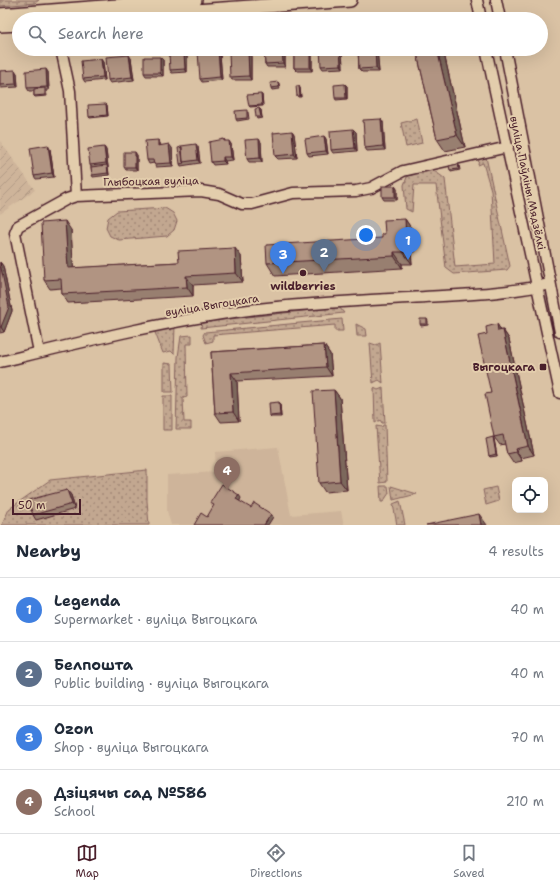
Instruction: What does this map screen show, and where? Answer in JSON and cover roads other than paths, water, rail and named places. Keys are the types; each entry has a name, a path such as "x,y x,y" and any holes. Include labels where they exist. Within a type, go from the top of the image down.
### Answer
{"main road":[{"path":"28,12 195,0"},
{"path":"182,12 350,0"},
{"path":"0,14 12,13"},
{"path":"0,25 12,24"}],"street":[{"path":"477,0 479,12"},
{"path":"496,0 499,12"},
{"path":"62,56 70,91 76,196"},
{"name":"вуліца Паўліны Мядзёлкі","path":"488,56 560,393"},
{"name":"вуліца Паўліны Мядзёлкі","path":"506,56 560,332"},
{"name":"Глыбоцкая вуліца","path":"39,352 15,233 18,226 68,199 76,196 201,191 219,194 242,204 252,204 293,193 356,191 371,188 402,170 508,147"},
{"name":"вуліца Выгоцкага","path":"0,362 149,327 250,310 474,294 538,287 550,284"}],"place":[{"name":"Legenda","path":"408,260"},
{"name":"Белпошта","path":"324,272"},
{"name":"wildberries","path":"303,273"},
{"name":"Ozon","path":"283,274"},
{"name":"Выгоцкага","path":"543,367"},
{"name":"Дзіцячы сад №586","path":"227,490"}]}
